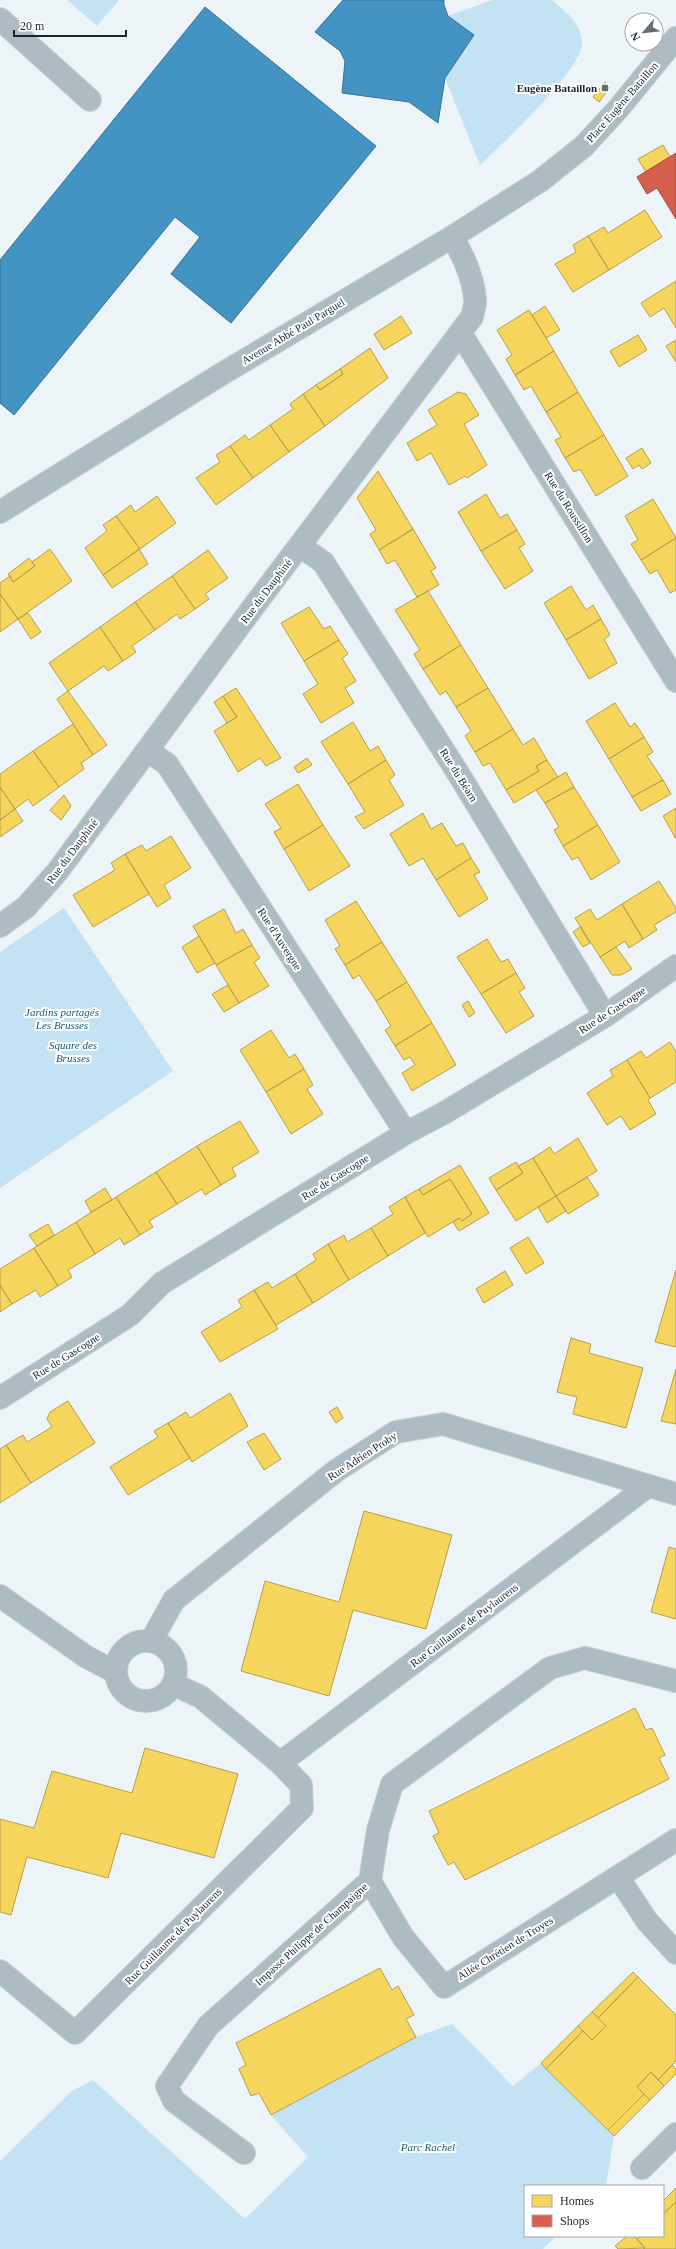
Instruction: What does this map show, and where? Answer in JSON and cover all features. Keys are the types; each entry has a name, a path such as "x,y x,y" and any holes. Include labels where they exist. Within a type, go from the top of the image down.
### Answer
{"street":[{"path":"0,19 90,100"},
{"name":"Place Eugène Bataillon","path":"584,146 618,109 676,38"},
{"name":"Avenue Abbé Paul Parguel","path":"0,512 246,359 452,237 540,181 584,146"},
{"name":"Rue du Dauphiné","path":"0,926 26,907 57,872 300,546 461,334 472,317 476,300 460,252 452,237"},
{"name":"Rue du Roussillon","path":"461,334 676,681"},
{"name":"Rue du Béarn","path":"300,546 323,562 458,773 605,1016"},
{"name":"Rue d'Auvergne","path":"148,751 167,764 406,1133"},
{"name":"Rue de Gascogne","path":"0,1398 130,1315 162,1283 406,1133 444,1113 605,1016 676,966"},
{"name":"Rue Adrien Proby","path":"151,1641 174,1600 337,1470 396,1432 443,1424 676,1494"},
{"name":"Rue Guillaume de Puylaurens","path":"280,1763 648,1486"},
{"path":"0,1596 86,1656 115,1672"},
{"path":"142,1640 151,1641 167,1649 173,1657 176,1675 168,1692 150,1702 130,1698 122,1691 117,1682 115,1672 119,1655 125,1648 142,1640"},
{"name":"Impasse Philippe de Champaigne","path":"244,2153 174,2101 167,2086 208,2026 370,1881 378,1830 392,1784 550,1668 585,1658 676,1681"},
{"name":"Rue Guillaume de Puylaurens","path":"0,1971 75,2033 302,1808 301,1785 280,1763 202,1698 173,1684"},
{"name":"Allée Chrétien de Troyes","path":"370,1881 402,1937 444,1987 676,1840"},
{"path":"618,1876 647,1921 676,1954"},
{"path":"642,2168 676,2134"}],"green space":[{"path":"67,0 119,0 97,26"},
{"path":"492,0 552,0 576,23 582,43 579,55 555,88 539,107 480,165 445,78 474,35 448,16"},
{"name":"Square des Brusses","path":"64,908 173,1071 0,1188 0,952"},
{"name":"Parc Rachel","path":"452,2024 513,2086 541,2063 614,2136 606,2185 524,2185 524,2237 555,2237 543,2249 0,2249 0,2161 72,2091 93,2080 245,2219 308,2157 271,2115 416,2037"}],"building: Homes":[{"path":"605,82 610,87 599,102 593,97"},
{"path":"663,145 670,157 646,172 638,159"},
{"path":"645,210 662,237 609,270 588,236 604,227 608,233"},
{"path":"588,236 609,270 573,292 555,264 576,252 573,245"},
{"path":"676,281 676,328 664,308 650,317 641,303"},
{"path":"545,306 560,330 546,338 532,315"},
{"path":"529,310 554,351 515,375 506,359 512,355 497,330"},
{"path":"401,316 412,333 384,350 374,334"},
{"path":"638,335 647,350 619,367 610,351"},
{"path":"676,340 676,362 666,346"},
{"path":"370,348 388,378 325,426 303,394 316,385 320,390 343,374 340,369"},
{"path":"554,351 578,392 546,412 531,386 524,390 515,375"},
{"path":"340,369 343,374 320,390 316,385"},
{"path":"458,392 466,394 479,415 464,424 487,465 467,478 465,476 449,485 431,453 417,461 407,443 437,425 428,410"},
{"path":"578,392 604,435 565,458 555,440 561,437 546,412"},
{"path":"303,394 325,426 289,452 270,425 293,409 290,404"},
{"path":"270,425 289,452 253,478 230,446 245,435 249,440"},
{"path":"604,435 628,476 596,496 580,469 574,472 565,458"},
{"path":"230,446 253,478 216,505 196,478 220,462 216,455"},
{"path":"642,448 651,463 642,469 639,465 633,469 626,458"},
{"path":"378,471 413,529 379,550 370,534 376,530 357,498"},
{"path":"486,494 500,518 507,514 517,530 481,551 458,512"},
{"path":"157,496 176,523 140,549 116,516 131,505 135,512"},
{"path":"653,499 676,538 641,560 631,544 638,540 625,516"},
{"path":"116,516 140,549 103,575 85,548 107,531 103,525"},
{"path":"413,529 436,568 431,571 439,585 417,597 395,560 387,564 379,550"},
{"path":"517,530 525,544 519,548 533,571 505,589 481,551"},
{"path":"676,538 676,590 670,593 657,570 650,574 641,560"},
{"path":"50,549 72,581 18,619 0,594 0,583 10,576 13,582 35,566 32,562"},
{"path":"139,549 148,564 112,588 103,575"},
{"path":"208,550 228,578 205,594 209,599 195,609 172,576"},
{"path":"29,558 35,566 13,582 8,574"},
{"path":"172,576 195,609 180,619 177,614 155,630 135,602"},
{"path":"571,586 586,610 593,605 601,619 566,640 544,603"},
{"path":"428,591 461,645 423,669 414,654 420,650 395,610"},
{"path":"0,594 18,619 0,632"},
{"path":"135,602 155,630 132,646 136,652 123,661 100,627"},
{"path":"309,607 324,629 330,626 339,640 304,661 281,623"},
{"path":"28,613 41,632 31,639 18,619"},
{"path":"601,619 610,635 604,639 617,663 589,679 566,640"},
{"path":"100,627 123,661 108,671 104,666 68,691 49,663"},
{"path":"339,640 348,654 342,658 356,681 345,688 354,703 321,723 303,694 318,684 304,661"},
{"path":"461,645 488,688 456,707 446,691 440,695 423,669"},
{"path":"236,688 281,758 266,766 260,758 238,772 214,731 237,717 223,696"},
{"path":"488,688 513,729 475,752 465,736 471,731 456,707"},
{"path":"68,691 107,745 93,755 57,699"},
{"path":"223,696 237,717 227,723 214,702"},
{"path":"615,703 630,727 635,723 644,737 609,759 586,721"},
{"path":"353,722 370,751 378,746 386,760 348,784 321,742"},
{"path":"73,724 93,755 81,763 84,769 59,787 33,751"},
{"path":"513,729 523,745 534,738 547,760 536,766 539,771 506,790 490,763 483,766 475,752"},
{"path":"644,737 653,752 647,756 663,780 632,797 609,759"},
{"path":"33,751 59,787 33,806 28,799 15,809 0,787 0,774"},
{"path":"307,758 312,765 298,773 294,767"},
{"path":"386,760 395,775 389,780 404,805 364,829 355,817 365,812 348,784"},
{"path":"547,760 558,777 514,803 506,790 539,771 536,766"},
{"path":"566,772 574,787 545,803 536,790"},
{"path":"663,780 671,794 641,811 632,797"},
{"path":"298,784 323,825 284,849 274,832 281,828 265,804"},
{"path":"0,787 15,809 0,820"},
{"path":"574,787 598,825 563,846 554,830 559,827 545,803"},
{"path":"64,795 71,806 61,820 50,810"},
{"path":"676,808 676,839 663,816"},
{"path":"15,809 23,821 0,837 0,820"},
{"path":"423,813 431,829 442,823 456,846 463,843 471,858 436,880 423,858 409,866 390,834"},
{"path":"323,825 350,866 309,891 284,849"},
{"path":"598,825 620,862 591,880 578,857 572,860 563,846"},
{"path":"171,836 191,868 164,885 171,898 157,907 125,854 142,845 146,851"},
{"path":"125,854 149,894 93,927 73,895 115,870 111,863"},
{"path":"471,858 480,872 474,875 488,899 459,917 436,880"},
{"path":"659,881 676,908 676,912 654,925 657,930 643,939 622,904"},
{"path":"356,901 382,942 345,965 335,949 340,946 325,920"},
{"path":"622,904 643,939 629,948 625,941 600,957 575,918 590,909 597,920"},
{"path":"224,909 236,933 243,929 252,945 216,965 193,926"},
{"path":"580,927 590,943 583,947 573,932"},
{"path":"199,936 215,963 197,973 182,947"},
{"path":"487,939 501,962 508,959 516,973 481,994 457,957"},
{"path":"382,942 407,982 376,1001 359,975 353,979 345,965"},
{"path":"252,945 260,958 254,962 269,986 239,1003 216,965"},
{"path":"616,947 632,969 621,975 612,975 600,957"},
{"path":"516,973 525,988 519,992 534,1016 506,1033 481,994"},
{"path":"407,982 432,1023 395,1046 385,1030 391,1026 376,1001"},
{"path":"228,985 239,1003 224,1012 212,994"},
{"path":"468,1001 475,1013 469,1017 462,1005"},
{"path":"432,1023 456,1065 412,1091 402,1073 415,1065 410,1057 404,1060 395,1046"},
{"path":"271,1030 289,1058 295,1054 304,1069 266,1092 240,1050"},
{"path":"670,1042 676,1052 676,1082 650,1098 627,1060 641,1051 646,1058"},
{"path":"627,1060 650,1098 648,1100 656,1114 630,1130 621,1116 607,1125 587,1093 613,1076 610,1070"},
{"path":"304,1069 313,1085 307,1089 323,1114 291,1134 266,1092"},
{"path":"240,1121 259,1152 232,1168 236,1176 221,1185 197,1146"},
{"path":"578,1138 597,1171 556,1196 533,1158 550,1147 554,1154"},
{"path":"197,1146 221,1185 205,1195 202,1189 177,1204 156,1172"},
{"path":"533,1158 556,1196 516,1221 496,1190 523,1173 518,1166"},
{"path":"516,1162 523,1173 496,1190 489,1178"},
{"path":"460,1165 489,1213 459,1231 453,1222 459,1218 462,1221 472,1214 450,1179 423,1195 419,1189"},
{"path":"156,1172 177,1204 149,1221 153,1227 140,1235 116,1197"},
{"path":"587,1177 599,1195 568,1214 556,1196"},
{"path":"450,1179 472,1214 462,1221 459,1218 428,1237 405,1197 419,1189 423,1195"},
{"path":"105,1188 112,1200 91,1212 85,1201"},
{"path":"556,1196 566,1211 547,1223 538,1207"},
{"path":"116,1197 140,1235 124,1245 120,1238 95,1254 76,1222"},
{"path":"405,1197 425,1233 388,1256 371,1228 393,1214 389,1207"},
{"path":"76,1222 95,1254 68,1270 72,1277 58,1286 34,1248"},
{"path":"48,1224 54,1235 37,1246 29,1235"},
{"path":"371,1228 388,1256 349,1280 328,1244 344,1235 347,1242"},
{"path":"528,1237 544,1263 526,1274 510,1248"},
{"path":"328,1244 349,1280 313,1303 295,1274 316,1260 313,1254"},
{"path":"34,1248 58,1286 40,1297 36,1290 12,1304 0,1285 0,1269"},
{"path":"676,1270 676,1347 655,1342"},
{"path":"505,1271 513,1285 484,1303 476,1289"},
{"path":"295,1274 313,1303 276,1325 254,1290 268,1282 272,1288"},
{"path":"0,1285 12,1304 0,1312"},
{"path":"254,1290 278,1329 220,1362 201,1332 242,1307 238,1300"},
{"path":"571,1338 591,1344 589,1353 643,1368 626,1428 573,1414 577,1397 557,1392"},
{"path":"676,1369 676,1424 661,1421"},
{"path":"230,1393 248,1426 192,1462 168,1423 186,1412 190,1418"},
{"path":"68,1401 95,1443 31,1483 6,1445 23,1435 27,1442 52,1427 47,1419 50,1412"},
{"path":"337,1407 343,1418 336,1423 329,1412"},
{"path":"168,1423 190,1458 128,1495 110,1467 158,1437 154,1431"},
{"path":"264,1433 281,1459 264,1470 247,1442"},
{"path":"6,1445 31,1483 0,1503 0,1449"},
{"path":"364,1511 452,1535 426,1629 353,1610 329,1696 241,1671 265,1581 339,1602"},
{"path":"669,1547 676,1549 676,1619 651,1612"},
{"path":"635,1708 646,1730 652,1728 665,1755 659,1758 669,1779 465,1880 454,1862 448,1865 433,1836 439,1833 429,1811"},
{"path":"145,1748 238,1774 214,1858 121,1833 108,1878 27,1857 11,1915 0,1912 0,1819 34,1828 52,1771 132,1793"},
{"path":"380,1968 392,1990 398,1986 414,2015 406,2019 416,2037 271,2115 259,2093 251,2096 239,2069 246,2065 236,2043"},
{"path":"633,1972 638,1977 598,2018 592,2012"},
{"path":"638,1977 676,2015 676,2061 658,2080 651,2072 637,2087 644,2094 608,2130 546,2069 583,2031 592,2040 606,2026 598,2018"},
{"path":"592,2012 606,2026 592,2040 578,2026"},
{"path":"578,2026 583,2031 546,2069 541,2063"},
{"path":"672,2065 676,2069 676,2074 664,2086 658,2080"},
{"path":"651,2072 664,2086 650,2100 637,2087"},
{"path":"644,2094 650,2100 614,2136 608,2130"},
{"path":"676,2188 676,2202 664,2213 664,2200"},
{"path":"676,2202 676,2249 643,2249 645,2248 637,2239 640,2237 664,2237 664,2213"},
{"path":"626,2237 635,2237 645,2248 618,2249 615,2246"}],"building: Shops":[{"path":"676,153 676,219 657,188 647,194 637,177"}],"building: Schools":[{"path":"343,0 444,0 444,5 448,16 474,35 445,78 438,123 409,102 342,93 345,61 340,51 315,32"},
{"path":"205,7 376,146 231,323 171,274 200,237 175,217 14,415 0,403 0,260"}],"place":[{"name":"Eugène Bataillon","path":"605,88"}],"park label":[{"name":"Jardins partagés Les Brusses","path":"62,1018"}]}
